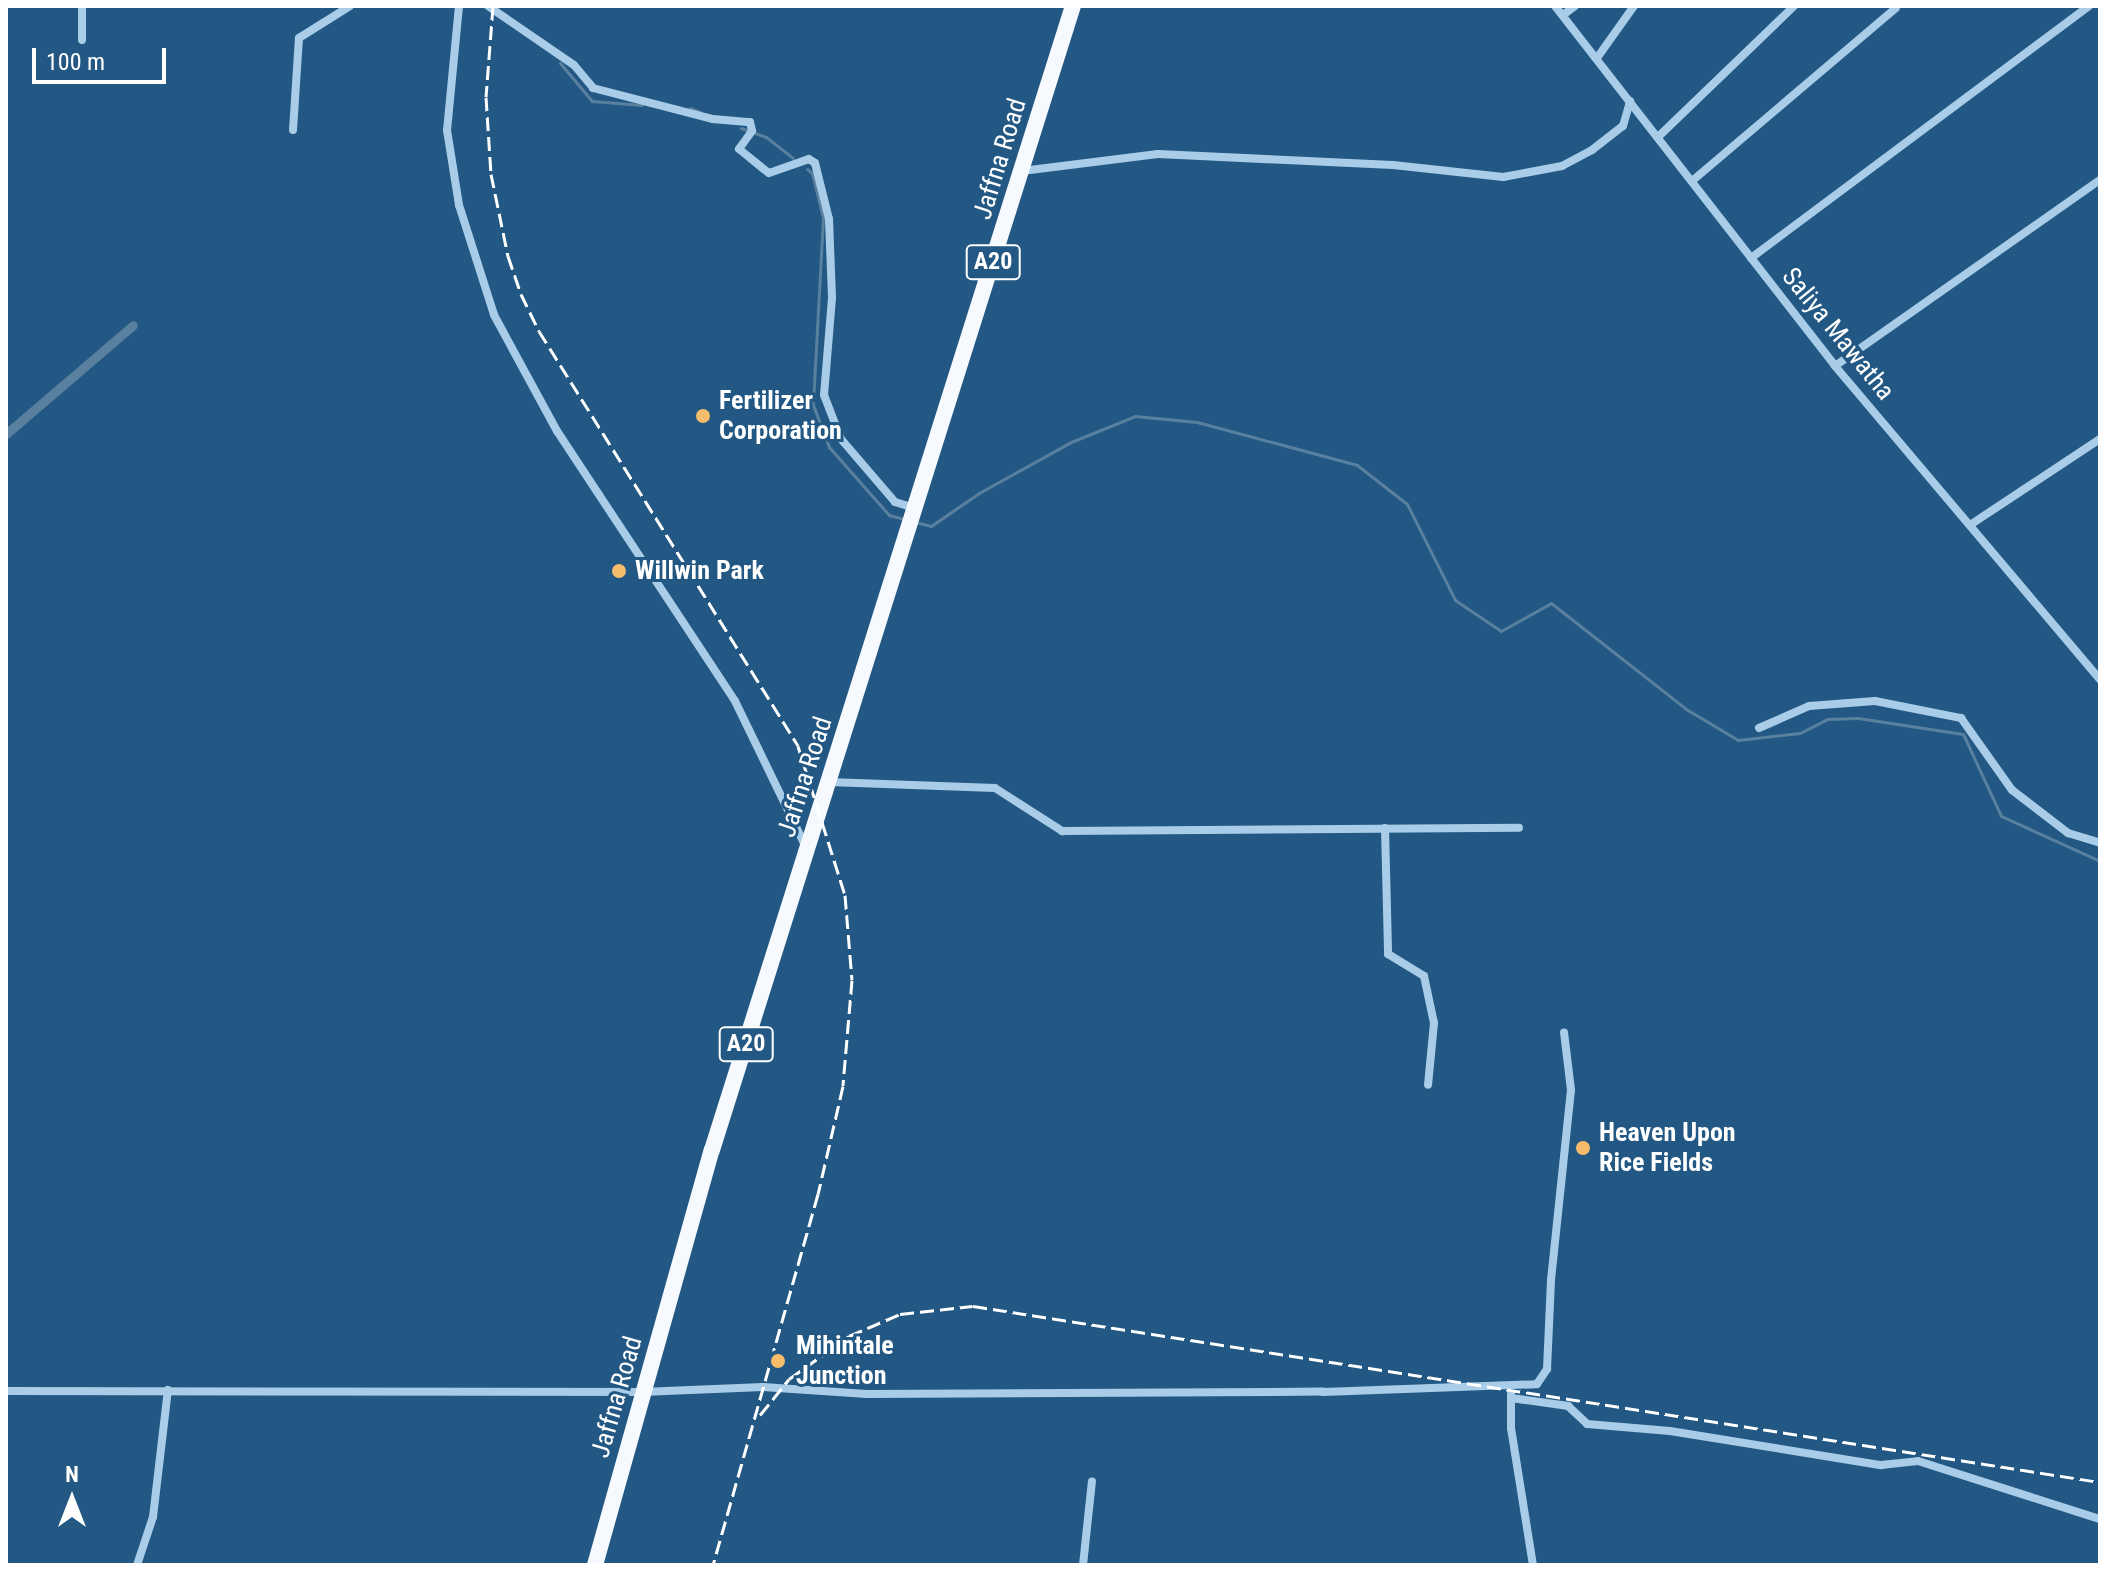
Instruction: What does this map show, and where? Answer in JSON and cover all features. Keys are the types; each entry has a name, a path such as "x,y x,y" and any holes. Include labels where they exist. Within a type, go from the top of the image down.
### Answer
{"highway":[{"name":"Jaffna Road","path":"595,1565 642,1392 807,849 1073,6"}],"street":[{"path":"82,6 82,40"},
{"path":"293,130 299,38 350,6"},
{"path":"459,6 447,130 459,205 494,315 557,431 735,701 807,849"},
{"path":"488,6 574,65 593,88 713,119 750,122 750,134 739,149 769,173 809,159 815,163 829,219 831,282 824,395 841,439 895,502 912,517"},
{"name":"Saliya Mawatha","path":"1555,6 1835,366 2100,680"},
{"path":"1563,15 1575,6"},
{"path":"1597,58 1634,6"},
{"path":"1658,137 1794,6"},
{"path":"1751,258 2089,6"},
{"path":"1692,181 1896,8"},
{"path":"1022,171 1158,154 1393,165 1503,177 1562,166 1592,150 1623,126 1630,101"},
{"path":"1835,366 2100,180"},
{"path":"1970,525 2100,439"},
{"path":"1759,728 1809,706 1852,702 1875,701 1961,718 2012,790 2068,833 2100,843"},
{"path":"829,782 995,788 1062,831 1519,828"},
{"path":"1385,828 1388,954 1424,976 1434,1023 1428,1085"},
{"path":"6,1391 642,1392 763,1387 867,1394 1323,1392 1537,1384 1546,1373 1551,1280 1571,1090 1564,1032"},
{"path":"1511,1385 1533,1565"},
{"path":"137,1565 153,1517 168,1390"},
{"path":"1511,1398 1568,1406 1587,1424 1670,1431 1881,1465 1918,1461 2100,1519"},
{"path":"1083,1565 1092,1481"}],"waterway":[{"path":"560,63 592,101 642,105"},
{"path":"690,108 700,112"},
{"path":"741,128 766,137 793,158"},
{"path":"807,169 812,173 823,218 813,405 829,447 889,515 904,519"},
{"path":"6,434 133,325"},
{"path":"915,522 931,526 979,493 1071,442 1135,416 1197,422 1357,465 1407,504 1455,600 1501,631 1551,603 1686,709 1738,740 1800,733 1827,719 1858,718 1963,734 2001,816 2100,861"}],"railway":[{"path":"493,6 486,97 491,174 508,256 521,294 539,331 798,746 845,895 852,980 843,1086 818,1194 713,1565"},
{"path":"760,1415 789,1379 849,1336 900,1314 973,1306 2100,1482"}],"place":[{"name":"Fertilizer Corporation","path":"703,416"},
{"name":"Willwin Park","path":"619,571"},
{"name":"Heaven Upon Rice Fields","path":"1583,1148"},
{"name":"Mihintale Junction","path":"778,1361"}]}
